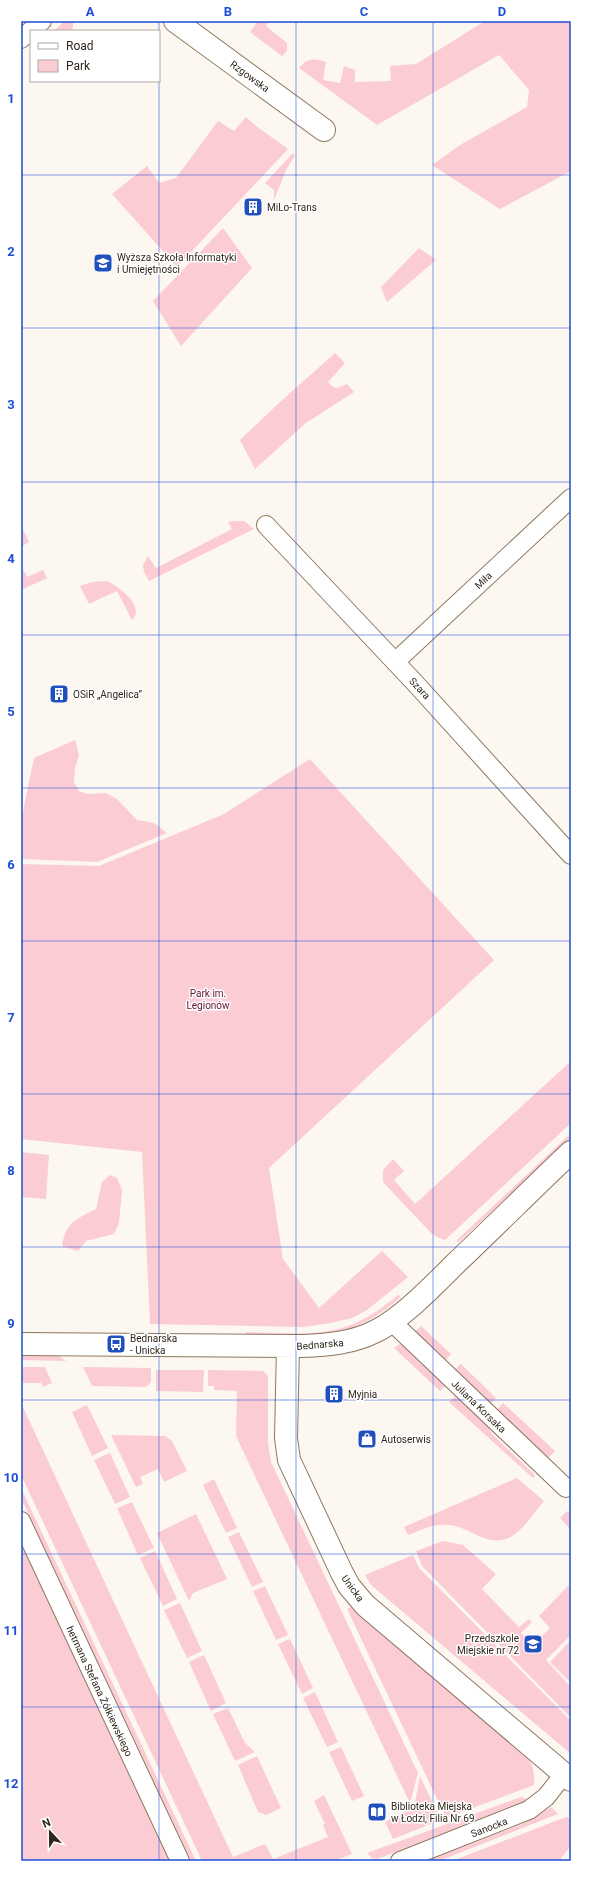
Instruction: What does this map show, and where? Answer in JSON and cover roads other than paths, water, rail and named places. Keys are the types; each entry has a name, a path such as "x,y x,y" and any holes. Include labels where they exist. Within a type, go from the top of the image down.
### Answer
{"street":[{"path":"32,30 42,21"},
{"name":"Rzgowska","path":"175,21 324,130"},
{"path":"21,40 30,32"},
{"name":"Miła","path":"395,662 571,498"},
{"name":"Szara","path":"266,525 395,662 571,855"},
{"name":"Bednarska","path":"21,1344 316,1346 348,1342 377,1331 392,1322 443,1276 571,1152"},
{"name":"Juliana Korsaka","path":"392,1322 566,1488"},
{"name":"Unicka","path":"288,1346 286,1438 290,1460 349,1586 365,1605 568,1777"},
{"name":"hetmana Stefana Żółkiewskiego","path":"21,1521 180,1861"},
{"name":"Sanocka","path":"400,1861 529,1810 568,1777"}],"place":[{"name":"MiLo-Trans","path":"253,207"},
{"name":"Wyższa Szkoła Informatyki i Umiejętności","path":"103,263"},
{"name":"OSiR „Angelica”","path":"59,694"},
{"name":"Bednarska - Unicka","path":"116,1344"},
{"name":"Myjnia","path":"334,1394"},
{"name":"Autoserwis","path":"367,1439"},
{"name":"Przedszkole Miejskie nr 72","path":"533,1644"},
{"name":"Biblioteka Miejska w Łodzi, Filia Nr 69","path":"377,1812"}],"park label":[{"name":"Park im. Legionów","path":"208,998"}]}
